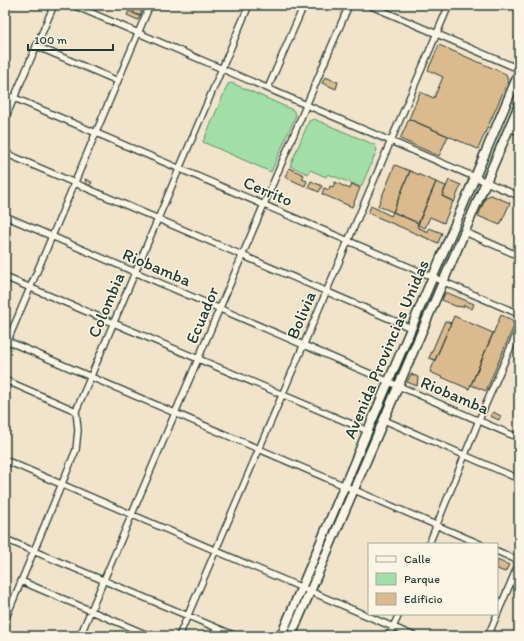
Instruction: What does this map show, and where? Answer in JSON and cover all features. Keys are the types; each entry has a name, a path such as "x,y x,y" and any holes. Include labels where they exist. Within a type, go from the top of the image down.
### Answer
{"main road":[{"name":"Avenida Provincias Unidas","path":"280,636 519,74"},
{"name":"Avenida Provincias Unidas","path":"291,636 519,104"}],"street":[{"path":"5,119 54,5"},
{"path":"73,5 519,196"},
{"path":"150,5 6,342 478,543"},
{"name":"Colombia","path":"5,620 76,450 78,430 76,411 249,5"},
{"path":"268,88 304,5"},
{"name":"Ecuador","path":"80,636 349,5"},
{"path":"368,5 519,69"},
{"name":"Bolivia","path":"179,636 450,5"},
{"path":"36,46 118,80"},
{"name":"Cerrito","path":"5,94 519,314"},
{"path":"509,128 519,132"},
{"path":"5,153 411,328"},
{"name":"Riobamba","path":"5,216 519,438"},
{"path":"464,232 519,256"},
{"path":"5,277 368,431"},
{"path":"429,543 479,420 519,328"},
{"path":"5,380 76,411"},
{"path":"384,420 519,478"},
{"path":"5,460 414,636"},
{"path":"5,539 236,636"},
{"path":"498,552 519,562 498,612"},
{"path":"21,581 150,636"},
{"path":"389,636 398,615"},
{"path":"488,636 497,615"}],"green space":[{"path":"232,83 293,110 296,115 271,172 203,142 228,84"},
{"path":"314,119 375,145 377,150 361,187 328,174 326,177 310,170 308,174 290,166 309,121"}],"building":[{"path":"135,8 142,11 140,16 133,13"},
{"path":"129,11 140,16 138,20 127,15"},
{"path":"439,45 506,74 508,81 478,149 409,119 420,92 434,98 443,77 428,70"},
{"path":"325,77 338,82 336,89 322,83"},
{"path":"409,119 448,136 439,156 400,139"},
{"path":"395,165 410,171 393,212 378,206"},
{"path":"289,168 304,175 302,179 307,181 305,186 285,177"},
{"path":"410,171 436,182 418,223 393,212"},
{"path":"85,179 92,182 89,187 87,186"},
{"path":"449,180 461,185 454,202 442,196"},
{"path":"311,181 322,186 319,192 308,187"},
{"path":"335,182 350,189 352,184 360,188 352,207 322,194 324,188 329,190 330,186 333,187"},
{"path":"436,182 446,186 442,196 453,201 444,223 430,217 425,228 418,225"},
{"path":"491,195 510,203 500,225 478,216 486,197"},
{"path":"371,206 391,216 393,212 418,223 417,227 428,232 429,228 442,233 438,243 368,213"},
{"path":"445,293 474,304 472,309 464,305 463,307 455,306 442,300"},
{"path":"501,315 512,320 514,326 486,391 471,385"},
{"path":"454,316 493,333 469,389 430,372"},
{"path":"445,321 451,323 435,360 429,358"},
{"path":"411,374 418,377 417,386 407,382"},
{"path":"493,412 501,416 499,420 490,416"},
{"path":"498,560 509,565 505,572 498,569"}]}
